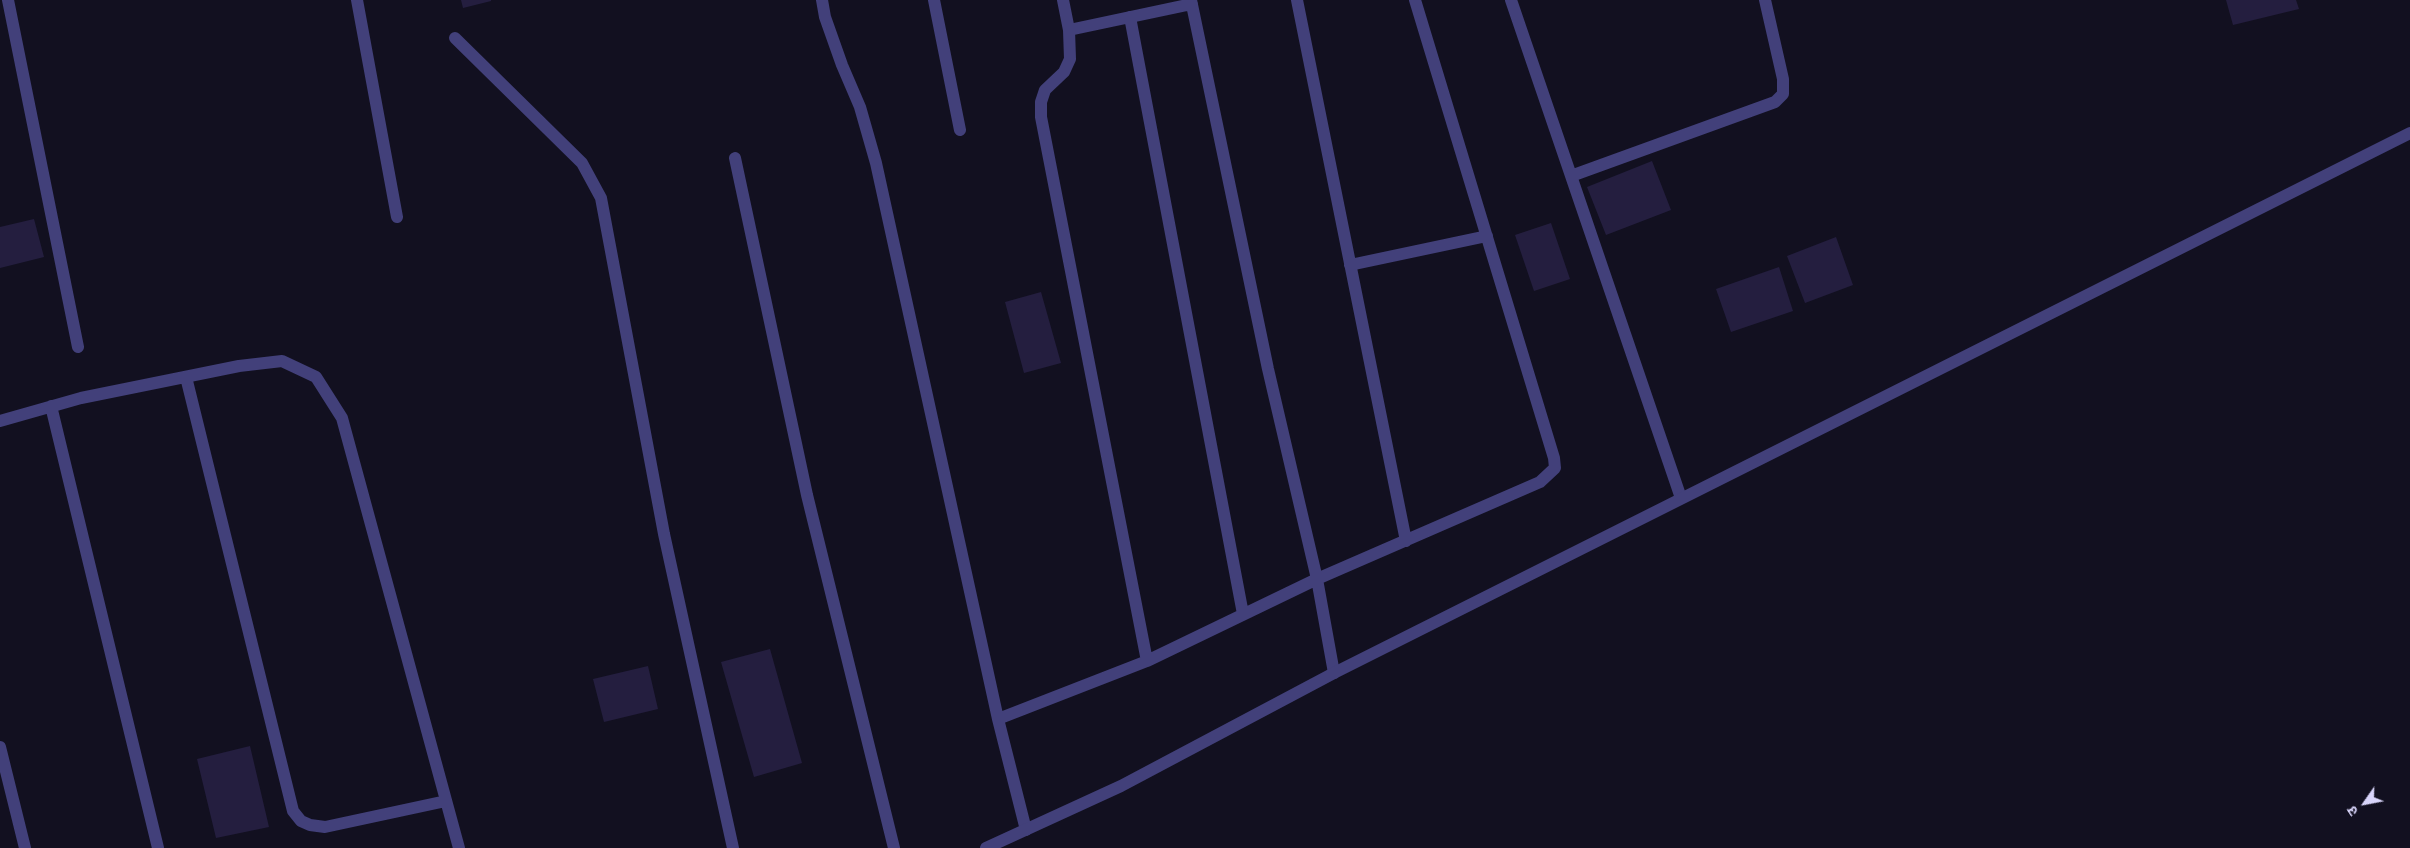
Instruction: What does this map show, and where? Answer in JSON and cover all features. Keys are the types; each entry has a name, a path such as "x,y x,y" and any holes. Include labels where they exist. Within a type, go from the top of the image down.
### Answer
{"street":[{"path":"8,0 78,347"},
{"path":"357,0 397,217"},
{"path":"822,0 825,17 842,65 860,107 876,163 998,719 1026,830"},
{"path":"934,0 960,130"},
{"path":"1063,0 1069,30 1070,59 1064,72 1045,90 1041,102 1041,117 1147,660"},
{"path":"1297,0 1406,541"},
{"path":"998,719 1147,660 1317,579 1540,482 1555,468 1554,458 1415,0"},
{"path":"1511,0 1681,498"},
{"path":"1571,176 1775,102 1783,94 1783,79 1765,0"},
{"path":"1069,30 1192,2 1268,370 1317,579 1334,673"},
{"path":"1130,17 1243,614"},
{"path":"455,38 582,163 601,198 664,534 733,848"},
{"path":"986,848 1121,786 1334,673 2410,133"},
{"path":"735,158 807,495 894,848"},
{"path":"1350,264 1487,236"},
{"path":"0,421 51,406 239,366 282,361 316,377 342,418 459,848"},
{"path":"186,377 293,811 301,821 310,825 325,827 446,801"},
{"path":"51,406 158,848"},
{"path":"0,747 25,848"}],"building":[{"path":"461,0 491,0 491,1 463,8"},
{"path":"2226,0 2296,0 2299,9 2233,25"},
{"path":"1652,161 1671,210 1606,235 1587,187"},
{"path":"34,219 44,257 0,268 0,227"},
{"path":"1551,223 1570,279 1534,291 1515,235"},
{"path":"1836,237 1853,285 1805,303 1787,256"},
{"path":"1779,267 1793,311 1731,332 1716,289"},
{"path":"1041,292 1061,363 1024,373 1005,302"},
{"path":"770,649 802,763 754,777 721,662"},
{"path":"648,666 658,709 604,722 593,679"},
{"path":"250,746 269,827 216,838 197,759"}]}
